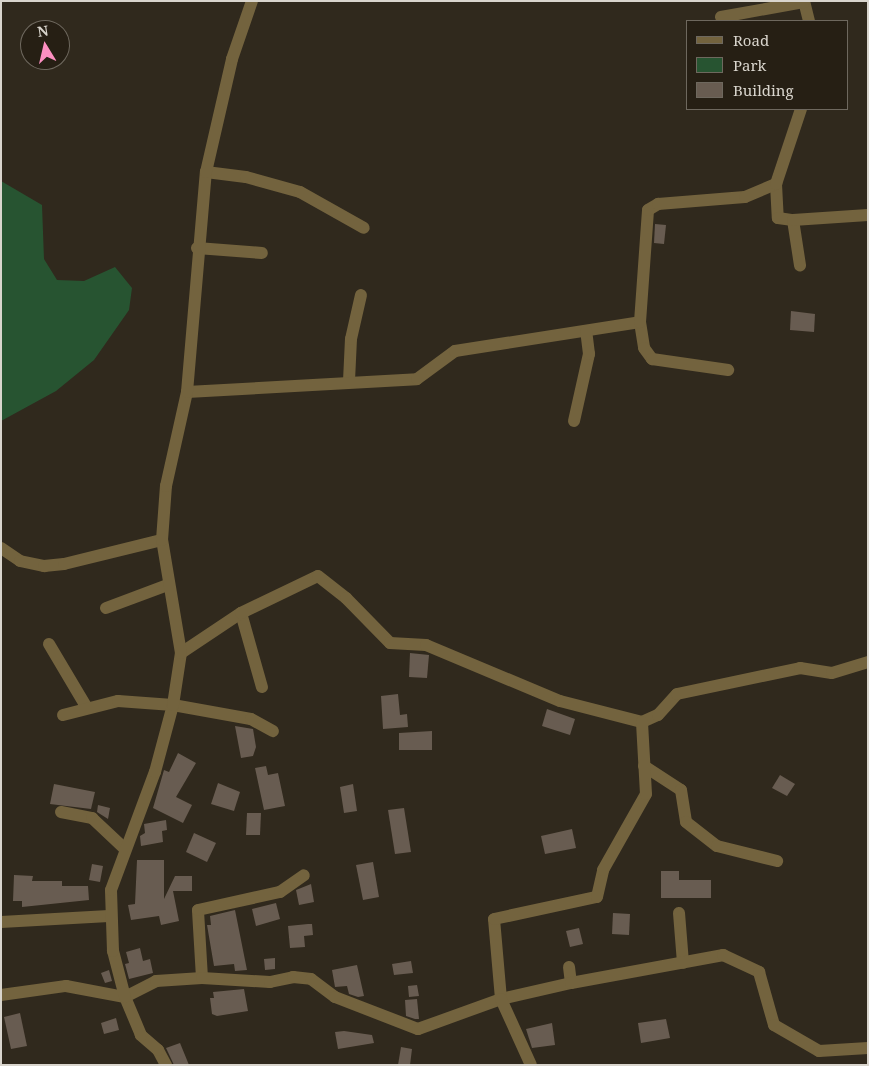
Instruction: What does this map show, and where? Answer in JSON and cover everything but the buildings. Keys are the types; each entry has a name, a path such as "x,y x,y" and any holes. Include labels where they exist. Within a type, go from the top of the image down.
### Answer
{"street":[{"path":"166,1065 158,1050 141,1035 125,997 113,951 109,916 111,890 124,848 155,772 173,705 181,653 168,585 162,540 166,486 187,392 197,248 206,172 232,59 252,1"},
{"path":"721,17 804,1 808,20"},
{"path":"801,110 776,184 778,218 793,220 868,215"},
{"path":"206,172 246,177 300,192 364,228"},
{"path":"728,370 652,359 644,348 640,322 648,210 658,204 744,197 776,184"},
{"path":"793,220 800,265"},
{"path":"197,248 262,253"},
{"path":"349,381 350,339 361,295"},
{"path":"187,392 349,381 417,379 455,351 640,322"},
{"path":"574,422 589,354 586,331"},
{"path":"1,548 20,561 44,566 64,564 162,540"},
{"path":"181,653 241,613 318,576 346,598 390,643 426,645 560,701 642,722 658,715 677,694 800,668 832,673 868,662"},
{"path":"106,608 168,585"},
{"path":"241,613 262,687"},
{"path":"49,644 87,708"},
{"path":"63,715 118,701 173,705 252,720 273,731"},
{"path":"531,1065 501,999 494,919 597,897 602,870 646,794 642,722"},
{"path":"644,766 681,790 686,822 717,846 777,861"},
{"path":"60,812 92,818 124,848"},
{"path":"202,978 198,910 280,892 304,874"},
{"path":"679,913 683,963"},
{"path":"1,922 109,916"},
{"path":"1,995 66,986 125,997 156,981 202,978 270,982 293,976 311,979 335,997 418,1030 501,999 571,983 723,956 759,972 774,1025 819,1051 868,1048"},
{"path":"568,967 571,983"}],"green space":[{"path":"1,181 42,205 44,259 57,280 84,281 115,267 132,288 129,310 94,360 56,391 1,421"}]}
